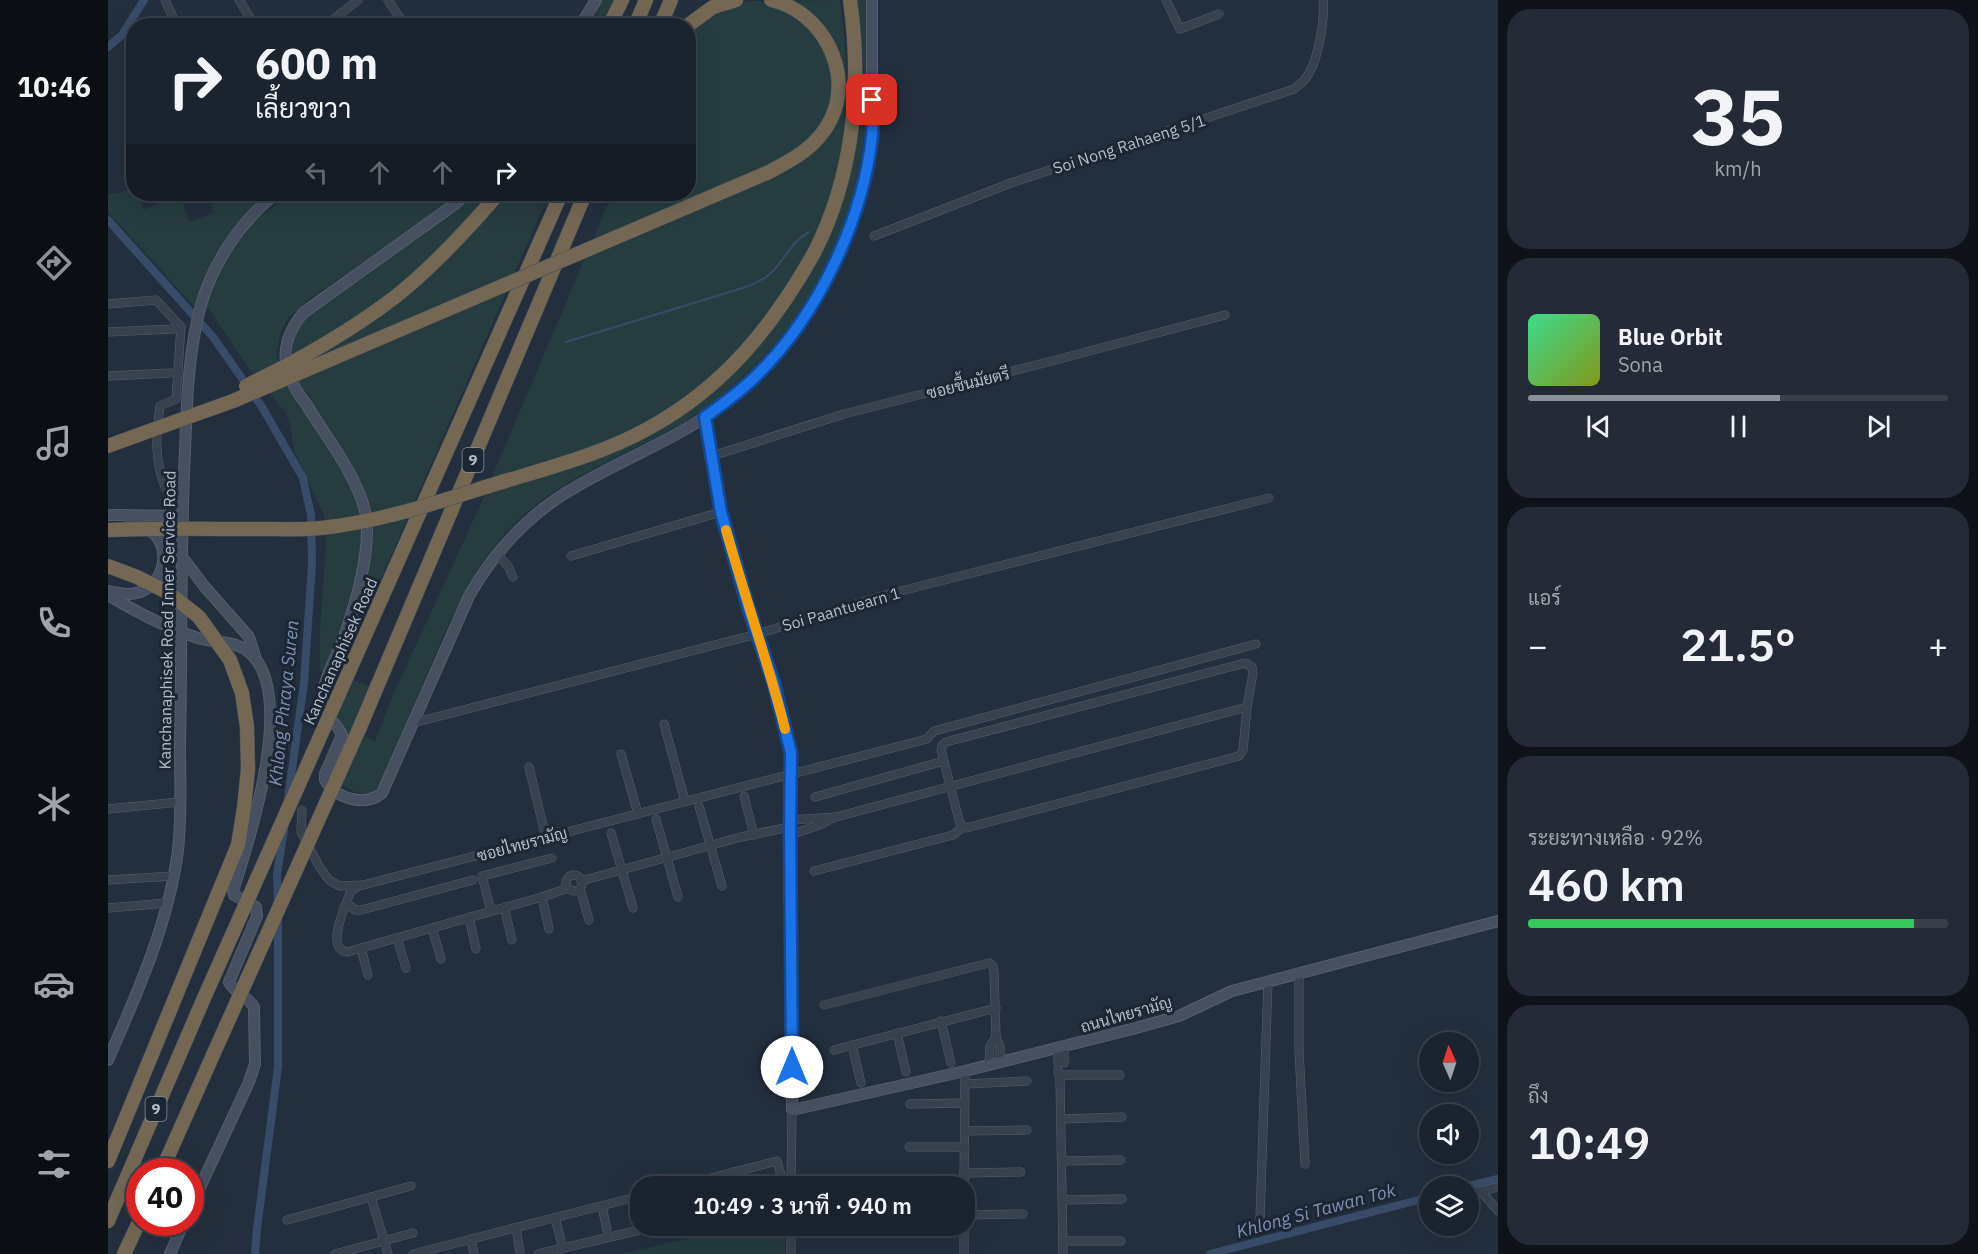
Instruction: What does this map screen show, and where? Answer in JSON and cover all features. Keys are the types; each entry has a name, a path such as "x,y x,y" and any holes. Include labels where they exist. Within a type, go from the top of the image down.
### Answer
{"highway":[{"path":"613,18 622,0"},
{"path":"638,18 646,0"},
{"path":"663,18 671,0"},
{"path":"696,19 713,7 736,0"},
{"path":"108,446 233,401 769,172 805,151 815,142 831,119 838,89 836,63 822,34 810,20 797,10 771,0"},
{"path":"108,530 318,528 360,523 438,502 561,464 649,429 675,412 736,363 752,346 774,316 826,230 849,153 856,91 850,0"},
{"path":"138,435 298,361 345,331 404,289 437,259 491,201"},
{"name":"Kanchanaphisek Road","path":"108,1221 204,998 558,201"},
{"name":"9","path":"167,1158 360,727 582,201"},
{"path":"108,566 169,593 200,617 231,660 242,693 248,727 248,769 238,845 108,1161"},
{"path":"124,1254 132,1236"}],"main road":[{"path":"585,18 596,0"},
{"path":"458,201 303,314 293,324 286,347 288,372 352,479 361,498 367,526 364,562 355,598 322,706 342,735 325,774 328,785 337,794 362,800 374,799 382,793 469,596 482,573 518,530 551,503 578,485 677,434 739,392 789,340 822,290 849,229 863,181 872,136 872,0"},
{"name":"Kanchanaphisek Road Inner Service Road","path":"108,1060 164,919 178,849 183,633 183,491 188,377 201,305 233,239 268,201"},
{"path":"705,417 721,512 774,684 791,753 792,1110"},
{"path":"108,515 183,516"},
{"path":"108,593 127,595 142,592 157,581 163,566 163,550 157,536 127,515"},
{"path":"183,558 204,586 249,637 268,689 269,730 263,783 253,827 233,891 234,895 256,907 257,916 229,982 230,986 250,1000 254,1007 255,1064 249,1082 204,1179"},
{"path":"108,593 152,619 183,633 203,640 230,643 244,648 256,659"},
{"name":"ถนนไทยรามัญ","path":"792,1110 1061,1048 1179,1016 1223,994 1498,921"},
{"path":"170,1254 178,1236"}],"street":[{"path":"165,0 173,18"},
{"path":"239,0 250,18"},
{"path":"335,18 358,0"},
{"path":"388,0 400,18"},
{"path":"1166,0 1180,28 1219,14"},
{"name":"Soi Nong Rahaeng 5/1","path":"874,236 1011,183 1294,89 1305,80 1316,57 1324,9 1323,0"},
{"path":"108,304 156,300 181,327 176,399 160,406 155,441 159,471 165,487 183,491"},
{"name":"ซอยชื้นมัยตรี","path":"712,456 844,414 1226,315"},
{"path":"108,332 174,329"},
{"path":"108,376 170,373"},
{"name":"Soi Paantuearn 1","path":"413,723 757,634 889,594 1269,498"},
{"path":"571,556 721,512"},
{"path":"497,554 508,566 513,577"},
{"name":"ซอยไทยรามัญ","path":"302,810 301,832 329,880 340,886 359,885 927,739 934,731 1256,644"},
{"path":"814,871 953,835 963,827 1239,756 1243,750 1252,668 1245,663 946,742 941,750 963,827"},
{"path":"769,832 790,830 1247,707"},
{"path":"664,724 685,801"},
{"path":"621,753 638,814"},
{"path":"815,797 944,761"},
{"path":"529,767 546,838"},
{"path":"744,796 754,835"},
{"path":"108,809 179,802"},
{"path":"699,806 722,886"},
{"path":"359,885 352,890 336,938 337,946 347,952 568,888 573,890 580,884 666,857 754,835 822,824 836,817"},
{"path":"656,819 678,897"},
{"path":"611,833 633,908"},
{"path":"491,911 482,876 552,858"},
{"path":"568,888 566,881 569,877 576,875 589,920"},
{"path":"108,880 173,876"},
{"path":"347,903 355,910 361,910 473,880"},
{"path":"542,897 549,929"},
{"path":"108,908 167,903"},
{"path":"504,907 512,940"},
{"path":"469,917 476,949"},
{"path":"432,928 441,959"},
{"path":"397,938 406,968"},
{"path":"361,948 368,975"},
{"path":"824,1005 989,963 993,966 996,1037 1000,1046 994,1064"},
{"path":"1299,973 1299,1050 1305,1164"},
{"path":"1260,1219 1268,981"},
{"path":"834,1050 996,1008"},
{"path":"941,1021 951,1063"},
{"path":"897,1033 906,1072"},
{"path":"852,1045 861,1083"},
{"path":"1061,1048 1063,1254"},
{"path":"965,1071 964,1173 1021,1172"},
{"path":"1061,1071 1120,1075"},
{"path":"966,1084 1027,1081"},
{"path":"910,1104 965,1103"},
{"path":"791,1176 792,1110"},
{"path":"1061,1119 1122,1117"},
{"path":"965,1131 1027,1130"},
{"path":"909,1147 965,1147"},
{"path":"1062,1161 1122,1160"},
{"path":"722,1176 777,1161 781,1176"},
{"path":"287,1220 411,1186"},
{"path":"1498,1187 1481,1191 1498,1211"},
{"path":"371,1197 387,1253"},
{"path":"414,1254 630,1199"},
{"path":"1062,1200 1122,1199"},
{"path":"602,1206 607,1230"},
{"path":"975,1215 1023,1214"},
{"path":"555,1218 561,1241"},
{"path":"516,1228 520,1252"},
{"path":"538,1254 630,1232"},
{"path":"335,1254 413,1233"},
{"path":"791,1236 791,1254"},
{"path":"964,1236 964,1254"},
{"path":"471,1239 474,1254"},
{"path":"1063,1241 1121,1241"}],"green space":[{"path":"602,0 616,0 605,18 592,18"},
{"path":"840,0 846,64 844,128 840,159 832,190 807,249 820,255 838,211 856,130 852,0 867,0 868,80 860,164 840,233 827,265 810,296 790,325 767,352 719,398 673,428 577,477 533,507 514,524 487,556 465,591 380,785 370,795 354,792 331,778 348,739 346,728 329,709 329,691 348,641 371,532 322,423 297,381 289,356 294,332 312,312 453,212 464,201 546,201 339,675 372,687 354,731 375,741 393,695 478,510 609,201 696,201 696,25 718,8 751,1"},
{"path":"126,191 126,201 140,201 144,210 164,201 182,201 189,222 213,213 211,201 254,201 266,213 281,201 451,201 307,301 287,319 279,339 276,354 286,382 353,490 360,507 361,551 343,623 324,677 320,668 320,630 326,544 324,515 294,451 286,413 247,366 208,308 201,314 108,212 108,194"},
{"path":"698,1236 785,1236 785,1254 621,1254"}],"waterway":[{"path":"133,18 144,0"},
{"path":"108,47 126,29"},
{"name":"Khlong Phraya Suren","path":"108,220 213,337 262,407 303,478 311,515 312,563 304,683 288,798"},
{"path":"566,342 753,284 772,272 793,245 809,232"},
{"name":"Khlong Phraya Suren","path":"278,905 277,874 284,830"},
{"name":"Khlong Phraya Suren","path":"255,1254 278,1067 278,917"},
{"name":"Khlong Si Tawan Tok","path":"1479,1183 1498,1179"},
{"name":"Khlong Si Tawan Tok","path":"1210,1254 1419,1200"}],"slow traffic":[{"path":"726,530 774,684 785,729"}],"route":[{"path":"792,1067 791,753 774,684 750,613 721,512 705,417 739,392 759,373 789,340 822,290 849,229 863,181 872,136 872,100"}]}
